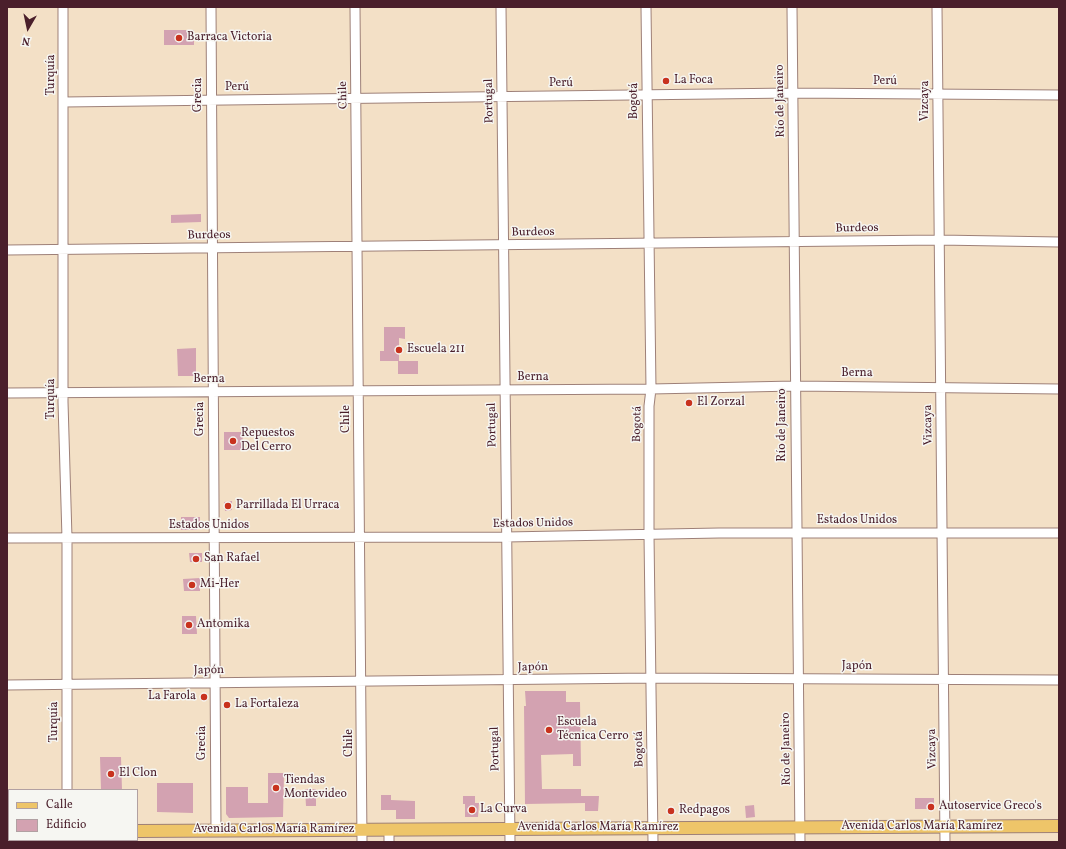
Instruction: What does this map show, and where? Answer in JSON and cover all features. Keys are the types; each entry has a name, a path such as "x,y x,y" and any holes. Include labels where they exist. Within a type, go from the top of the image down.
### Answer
{"main road":[{"name":"Avenida Carlos María Ramírez","path":"138,831 216,830 362,836 389,830 509,828 1059,826"}],"street":[{"name":"Turquía","path":"63,7 63,393 66,538 67,789"},
{"name":"Grecia","path":"211,7 216,830"},
{"name":"Chile","path":"355,7 362,836"},
{"name":"Portugal","path":"501,7 510,842"},
{"name":"Bogotá","path":"646,7 651,389 649,406 653,842"},
{"name":"Río de Janeiro","path":"792,7 800,842"},
{"name":"Vizcaya","path":"937,7 945,842"},
{"name":"Perú","path":"64,102 793,93 1059,95"},
{"name":"Burdeos","path":"7,250 939,240 1059,242"},
{"name":"Berna","path":"7,393 651,389 795,386 1059,389"},
{"name":"Estados Unidos","path":"7,538 360,538 650,534 942,532 1059,533"},
{"name":"Japón","path":"7,684 508,681 651,678 944,678 1059,680"},
{"path":"389,830 389,842"}],"building":[{"name":"Barraca Victoria","path":"164,30 194,30 194,45 164,45"},
{"path":"201,214 201,222 171,223 171,215"},
{"path":"384,327 405,327 405,339 399,338 399,361 380,361 380,351 384,351"},
{"path":"196,348 196,376 178,376 177,349"},
{"path":"398,361 418,361 418,374 398,374"},
{"name":"Repuestos Del Cerro","path":"224,432 243,432 242,450 224,450"},
{"name":"Parrillada El Urraca","path":"232,501 232,510 225,511 224,502"},
{"path":"181,517 200,517 200,525 197,530 181,530"},
{"name":"San Rafael","path":"189,553 202,553 202,562 190,562"},
{"name":"Mi-Her","path":"200,578 200,591 184,591 183,579"},
{"name":"Antomika","path":"182,616 196,616 197,634 182,634"},
{"name":"Escuela Técnica Cerro","path":"525,691 566,691 566,702 580,702 581,766 573,766 573,754 541,755 542,789 581,789 581,796 599,796 598,811 585,811 585,803 525,804"},
{"name":"El Clon","path":"100,757 121,757 122,789 101,789"},
{"path":"268,773 284,773 283,817 229,818 226,814 226,787 248,787 248,803 268,803"},
{"path":"157,783 193,783 193,813 157,812"},
{"path":"305,789 316,789 316,806 306,806"},
{"path":"381,795 391,795 391,800 415,801 415,819 396,819 396,810 381,810"},
{"name":"La Curva","path":"463,796 475,796 475,803 479,803 478,817 465,817 465,804 463,804"},
{"path":"915,798 934,798 934,809 915,809"},
{"path":"754,805 755,817 746,818 745,806"}],"place":[{"name":"Barraca Victoria","path":"179,38"},
{"name":"La Foca","path":"666,81"},
{"name":"Escuela 211","path":"399,350"},
{"name":"El Zorzal","path":"689,403"},
{"name":"Repuestos Del Cerro","path":"233,441"},
{"name":"Parrillada El Urraca","path":"228,506"},
{"name":"San Rafael","path":"196,559"},
{"name":"Mi-Her","path":"192,585"},
{"name":"Antomika","path":"189,625"},
{"name":"La Farola","path":"204,697"},
{"name":"La Fortaleza","path":"227,705"},
{"name":"Escuela Técnica Cerro","path":"549,730"},
{"name":"El Clon","path":"111,774"},
{"name":"Tiendas Montevideo","path":"276,788"},
{"name":"Autoservice Greco's","path":"931,807"},
{"name":"La Curva","path":"472,810"},
{"name":"Redpagos","path":"671,811"}]}
